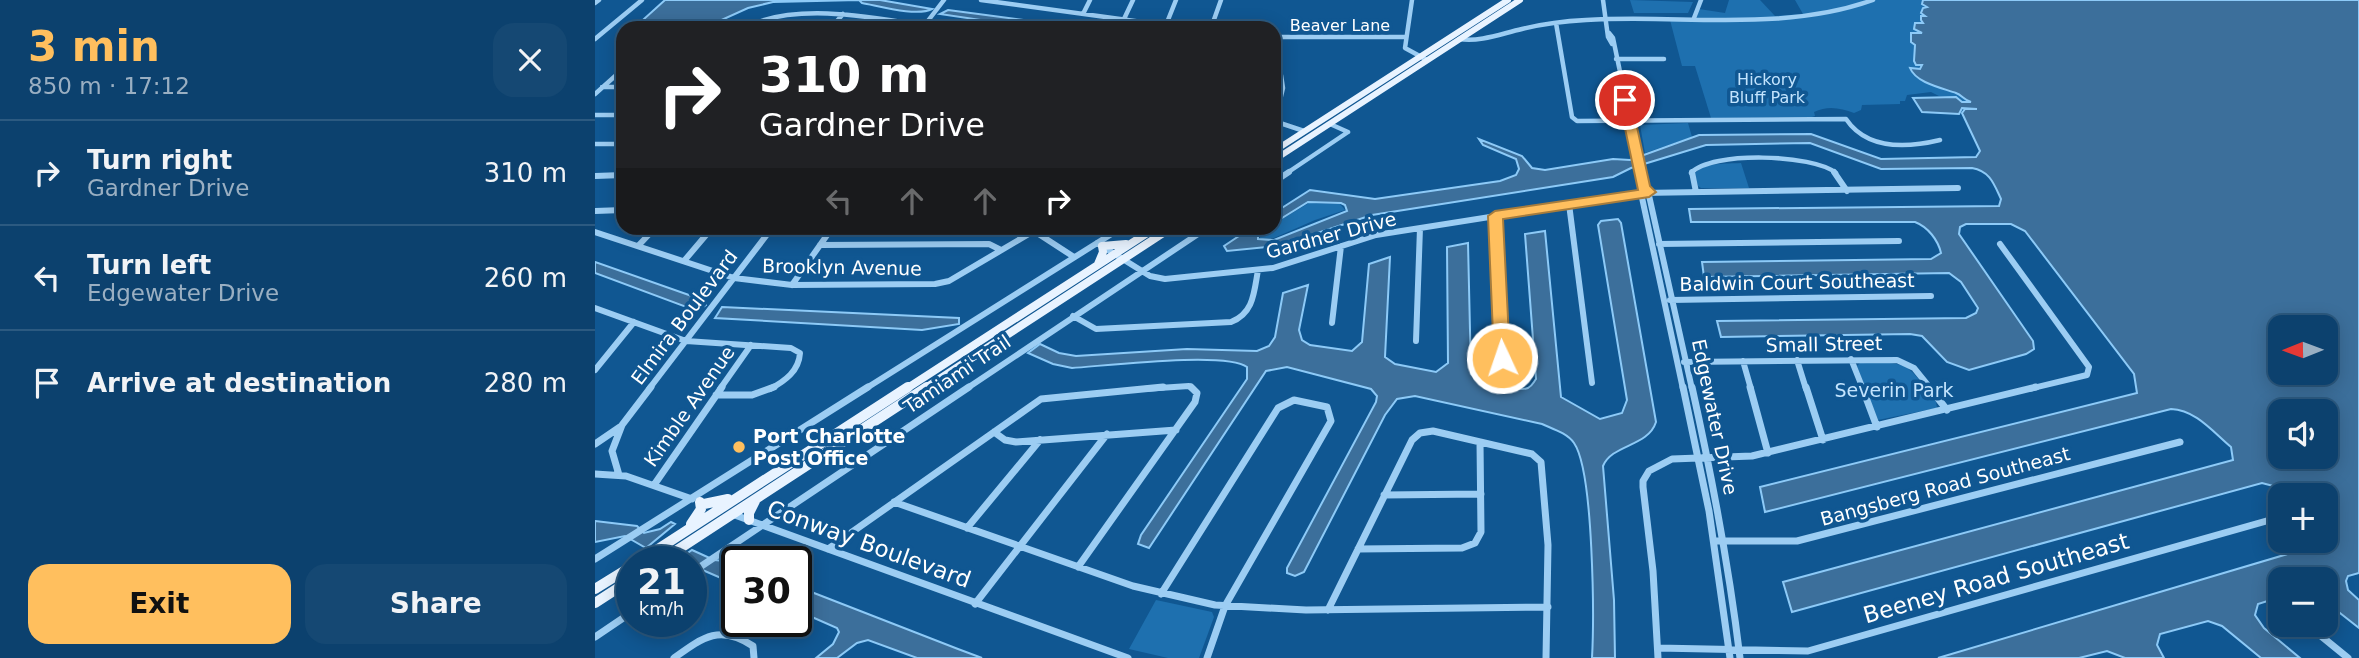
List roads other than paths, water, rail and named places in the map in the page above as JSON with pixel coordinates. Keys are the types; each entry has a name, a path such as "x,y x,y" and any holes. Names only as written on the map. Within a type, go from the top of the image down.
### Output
{"main road":[{"path":"1281,155 1459,39 1511,1"},
{"path":"1281,146 1511,1"},
{"path":"1330,124 1338,110"},
{"path":"1315,133 1321,121"},
{"name":"Tamiami Trail","path":"662,546 1097,265 1119,256 1144,235"},
{"name":"Tamiami Trail","path":"683,546 1119,256 1158,235"},
{"path":"1097,265 1103,252 1100,244 1132,243"},
{"path":"685,531 699,514 698,501 741,495"},
{"path":"749,520 750,507 758,497"},
{"path":"595,589 616,576"},
{"path":"595,603 616,589"}],"street":[{"path":"617,21 642,0"},
{"path":"928,21 944,0"},
{"path":"981,0 1138,21"},
{"path":"1083,14 1090,0"},
{"path":"1124,19 1133,0"},
{"path":"1168,21 1176,0"},
{"path":"1214,21 1221,0"},
{"path":"1412,0 1405,48 1427,60"},
{"name":"Edgewater Drive","path":"1604,0 1609,43 1612,44 1616,59 1682,362 1715,541 1730,655"},
{"path":"1694,18 1701,0"},
{"path":"1459,39 1476,41 1556,23 1607,19 1803,18 1842,11 1873,0"},
{"path":"752,21 770,15 843,14 888,21"},
{"path":"837,21 843,14"},
{"path":"596,38 616,21"},
{"path":"1556,23 1571,117 1582,122 1846,119 1853,131 1881,143 1930,143 1940,140"},
{"name":"Beaver Lane","path":"1281,37 1405,37"},
{"path":"1616,59 1664,59"},
{"path":"595,94 616,75"},
{"path":"1281,75 1284,81 1281,97"},
{"path":"602,87 616,87"},
{"path":"595,115 616,115"},
{"path":"1281,124 1302,132"},
{"path":"1281,177 1348,132 1330,124"},
{"path":"595,144 616,144"},
{"path":"1696,192 1691,172 1700,165 1721,161 1797,160 1830,168 1840,177 1847,191"},
{"path":"595,176 616,176"},
{"name":"Gardner Drive","path":"1100,244 1154,278 1165,279 1283,266 1376,235 1645,191 1958,188"},
{"path":"1569,204 1592,383"},
{"path":"595,211 616,210"},
{"path":"1495,216 1502,358"},
{"path":"1416,341 1420,228"},
{"name":"Brooklyn Avenue","path":"595,232 734,278 792,285 942,284 1027,235"},
{"path":"638,246 648,235"},
{"path":"684,261 706,235"},
{"name":"Elmira Boulevard","path":"619,475 612,452 622,425 767,235"},
{"path":"792,285 827,235"},
{"path":"1045,235 1074,257"},
{"name":"Tamiami Trail","path":"595,559 641,530 698,501 1112,235"},
{"name":"Tamiami Trail","path":"707,562 1196,235"},
{"path":"1657,244 1899,241"},
{"path":"820,245 989,244 1002,250"},
{"path":"1658,653 1643,481 1649,471 1665,461 1746,457 1768,453 2083,377 2089,371 2000,244"},
{"path":"1332,323 1341,247"},
{"path":"1073,316 1096,329 1231,323 1249,312 1258,270"},
{"name":"Baldwin Court Southeast","path":"1669,300 1931,296"},
{"path":"595,308 686,341 791,348 800,354 800,363 791,375 765,391 751,395 716,395"},
{"path":"595,370 634,322"},
{"name":"Kimble Avenue","path":"654,485 751,345"},
{"path":"1851,359 1877,427"},
{"name":"Small Street","path":"1682,362 1891,359 1909,364 1947,410"},
{"path":"1797,360 1823,440"},
{"path":"1742,361 1768,453"},
{"name":"Edgewater Drive","path":"1682,362 1708,458 1725,541 1740,655"},
{"path":"828,549 1047,396 1189,386 1197,397 1079,567"},
{"path":"1161,594 1278,408 1294,400 1327,407 1331,411 1331,421 1225,606 1207,658"},
{"name":"Elmira Boulevard","path":"595,444 622,425"},
{"path":"994,432 1010,442 1176,430"},
{"path":"1328,610 1412,440 1420,433 1433,431 1532,454 1541,462 1547,518 1546,658"},
{"path":"975,604 1107,434"},
{"path":"967,528 1040,440"},
{"path":"1358,549 1469,547 1475,543 1481,533 1480,442"},
{"name":"Bangsberg Road Southeast","path":"1715,541 1797,541 2180,442"},
{"name":"Conway Boulevard","path":"595,474 619,475 654,485 1128,658"},
{"path":"1384,495 1481,494"},
{"path":"894,502 1161,594 1225,606 1328,610 1548,607"},
{"name":"Beeney Road Southeast","path":"1658,653 1740,655 1808,651 2268,521"},
{"path":"595,637 616,623"},
{"path":"674,658 708,635 724,633 753,646 754,658"},
{"path":"2322,637 2348,658"}],"place":[{"name":"Port Charlotte Post Office","path":"739,447"}],"park label":[{"name":"Hickory Bluff Park","path":"1767,88"},
{"name":"Severin Park","path":"1894,390"}]}
